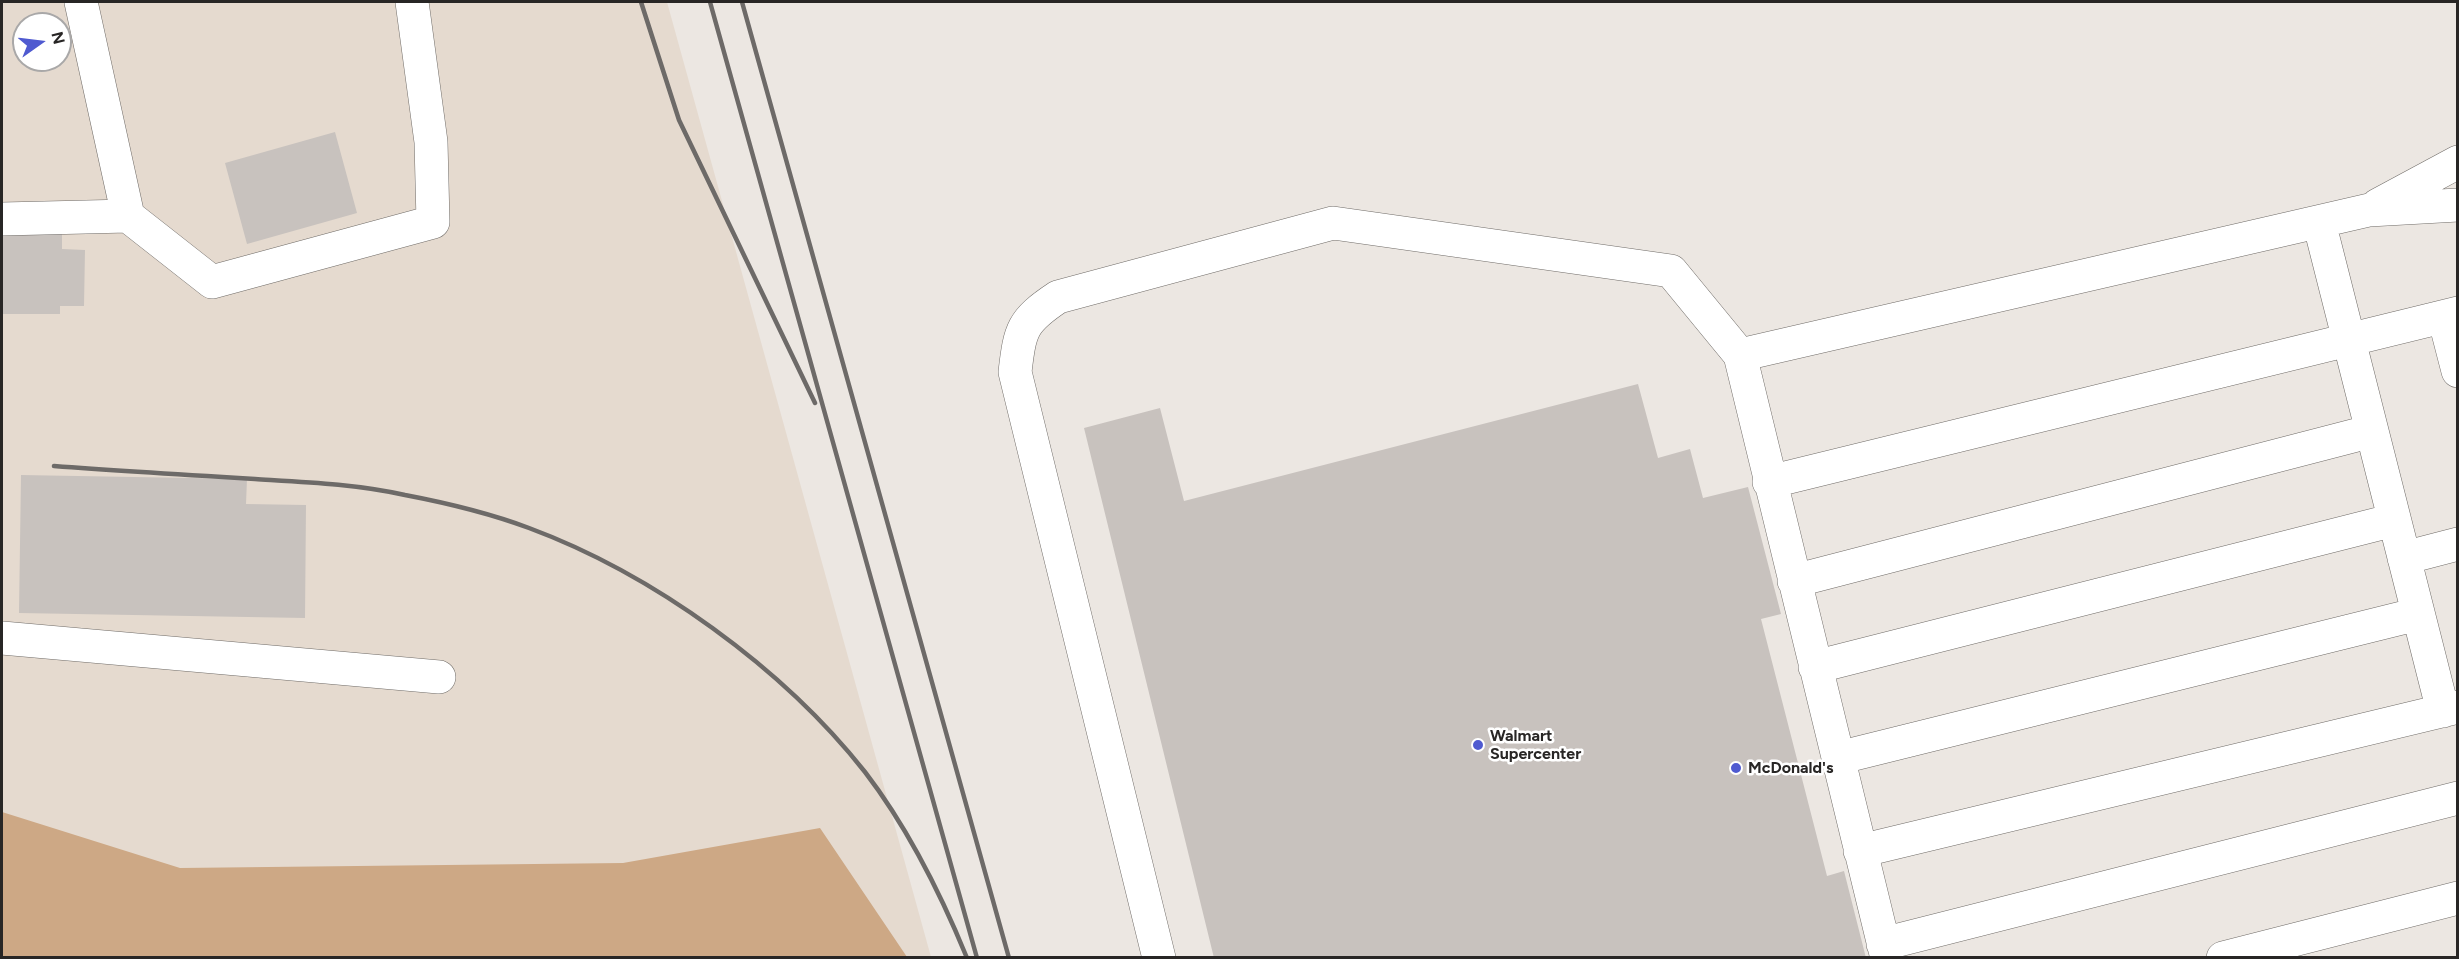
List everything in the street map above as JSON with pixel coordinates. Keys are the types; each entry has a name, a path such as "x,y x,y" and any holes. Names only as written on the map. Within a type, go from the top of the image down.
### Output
{"lane":[{"path":"81,2 128,216 212,282 433,222 431,142 412,2"},
{"path":"2369,210 2457,162"},
{"path":"1740,355 2369,210 2457,205"},
{"path":"2,219 128,216"},
{"path":"1860,851 2450,709 2418,614 2319,222"},
{"path":"1159,957 1015,372 1019,338 1032,314 1058,297 1333,223 1671,271 1740,355 1769,482 1885,951 2457,798"},
{"path":"1769,482 2451,315 2457,371"},
{"path":"1794,581 2372,431"},
{"path":"1815,667 2394,520"},
{"path":"2404,558 2457,544"},
{"path":"1838,758 2418,614"},
{"path":"2,638 439,677"},
{"path":"2223,957 2457,898"}],"shaded area":[{"path":"2,2 667,2 931,957 2,958"},
{"path":"2,812 180,868 623,863 820,828 907,957 2,957"}],"building":[{"path":"335,132 357,213 247,244 225,163"},
{"path":"2,225 62,225 62,249 85,250 84,306 60,306 60,314 2,314"},
{"name":"Walmart Supercenter","path":"1638,384 1658,458 1690,449 1703,498 1748,487 1781,614 1761,619 1827,876 1844,871 1866,958 1214,958 1084,428 1160,408 1184,501"},
{"path":"21,475 247,479 246,504 306,505 305,618 19,613"}],"railway":[{"path":"641,2 679,120 815,403"},
{"path":"710,2 977,958"},
{"path":"742,2 1009,958"},
{"path":"54,466 312,482 387,491 483,513 529,528 576,547 622,571 713,628 795,696 832,734 881,793 909,838 946,909 967,958"}],"place":[{"name":"Walmart Supercenter","path":"1478,745"},
{"name":"McDonald's","path":"1736,768"}]}
